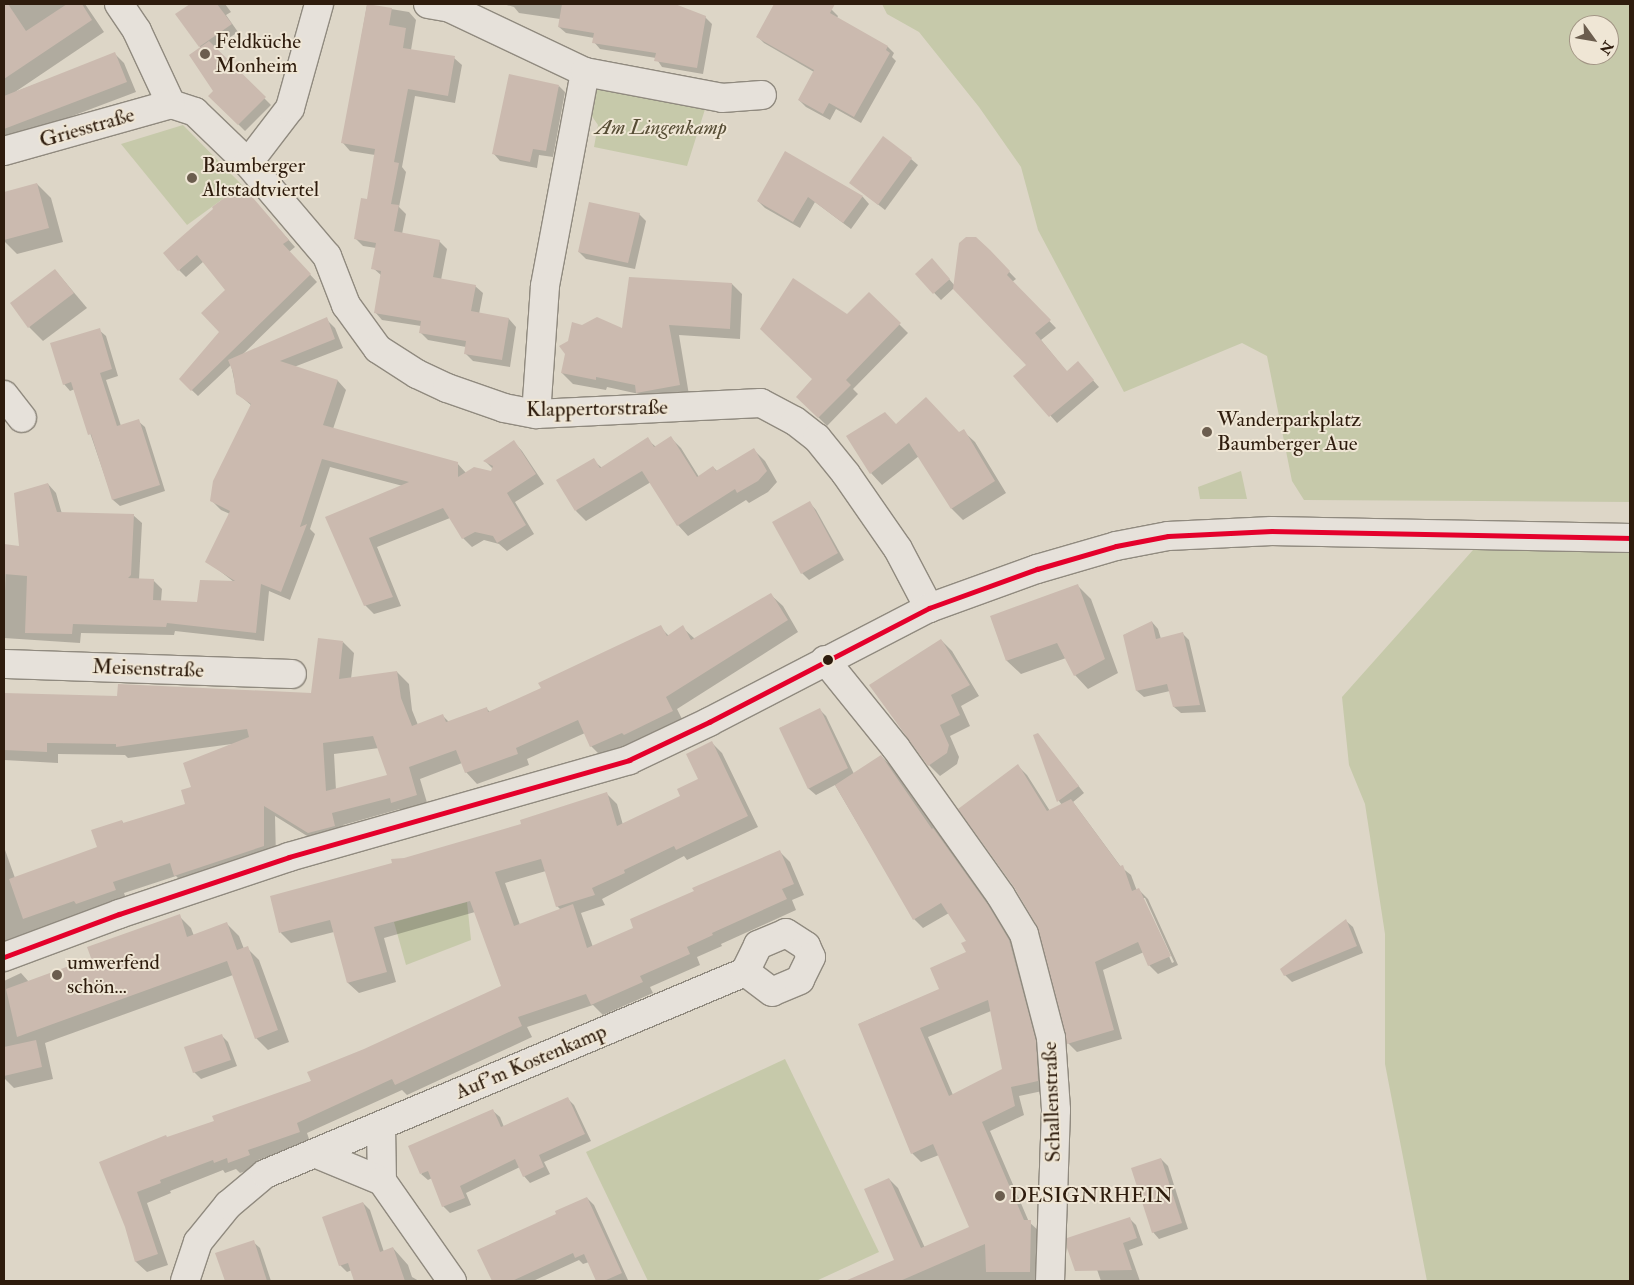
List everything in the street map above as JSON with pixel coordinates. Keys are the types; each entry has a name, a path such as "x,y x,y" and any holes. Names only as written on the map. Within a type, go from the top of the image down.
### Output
{"street":[{"path":"118,4 137,31 171,104"},
{"path":"248,163 290,108 319,4"},
{"path":"428,4 450,8 584,72 722,98 762,95"},
{"path":"536,414 545,286 584,72"},
{"name":"Griesstraße","path":"4,152 171,104"},
{"name":"Klappertorstraße","path":"171,104 195,112 248,163 327,256 346,305 378,349 417,374 447,388 504,408 536,414 761,403 795,421 816,438 846,474 898,549 929,608"},
{"path":"4,395 22,418"},
{"path":"4,957 119,914 289,857 629,760 709,722 825,660 929,608 1037,569 1116,546 1168,536 1272,531 1630,538"},
{"name":"Schallenstraße","path":"825,660 896,748 1001,896 1024,934 1051,1038 1056,1110 1050,1281"},
{"name":"Meisenstraße","path":"4,664 292,674"},
{"name":"Auf'm Kostenkamp","path":"185,1281 198,1242 228,1205 265,1174 317,1154 745,972"},
{"path":"381,1126 382,1180"},
{"path":"317,1154 382,1180 452,1281"}],"green space":[{"path":"882,4 1630,4 1630,502 1304,500 1292,481 1267,356 1242,343 1124,392 1038,230 1021,167 979,107 919,32 887,14"},
{"name":"Am Lingenkamp","path":"598,83 707,103 687,166 594,147 598,125 591,115"},
{"path":"183,125 242,185 187,225 121,144"},
{"path":"1241,471 1247,499 1200,499 1198,487"},
{"path":"1473,550 1630,550 1630,1281 1427,1281 1385,1064 1385,934 1365,804 1349,765 1342,697"},
{"path":"467,902 471,940 406,965 394,922"},
{"path":"785,1059 879,1252 816,1281 648,1281 586,1152"}],"building":[{"path":"4,4 8,4 26,31 67,4 82,4 92,20 4,79"},
{"path":"190,4 217,4 232,24 199,47 175,14"},
{"path":"367,4 392,8 389,25 406,28 403,48 455,56 448,96 408,89 394,162 399,163 391,204 399,205 394,231 440,240 433,277 476,285 471,311 509,318 502,360 464,354 466,341 419,333 421,321 374,313 381,271 371,269 376,243 354,239 361,198 367,199 375,149 341,143"},
{"path":"562,4 675,4 706,16 697,68 654,61 656,53 592,43 594,33 558,27"},
{"path":"774,4 835,4 830,13 888,46 886,50 890,53 854,117 829,103 823,114 798,100 814,70 756,37"},
{"path":"209,41 266,97 238,125 208,96 213,91 189,55"},
{"path":"115,52 127,82 4,129 4,96"},
{"path":"509,74 559,85 546,151 533,149 530,162 492,154"},
{"path":"883,136 912,158 878,205 849,183"},
{"path":"785,151 863,196 843,223 808,197 793,222 757,201"},
{"path":"37,183 49,228 4,240 4,192"},
{"path":"242,185 289,240 283,244 311,274 191,391 179,379 219,332 201,313 225,290 197,255 178,271 163,253 213,209 212,207"},
{"path":"589,202 640,213 628,263 578,252"},
{"path":"966,237 976,237 990,250 1010,271 1007,275 1051,320 1035,333 1067,371 1078,361 1094,380 1049,417 1013,376 1026,365 953,289 959,243"},
{"path":"932,258 950,279 933,294 915,274"},
{"path":"55,269 74,293 28,328 10,303"},
{"path":"629,277 732,283 730,329 669,325 680,385 636,393 635,385 596,377 596,380 561,373 565,354 559,346 568,341 572,322 582,325 597,317 622,328"},
{"path":"793,278 847,314 869,292 901,323 846,380 851,385 818,418 796,397 812,379 760,329"},
{"path":"327,317 335,339 280,361 338,380 323,425 458,462 458,477 474,467 491,471 493,466 483,461 514,440 536,474 507,493 526,525 497,543 493,536 475,532 462,539 443,508 369,538 393,597 364,606 325,517 409,482 322,459 300,527 307,524 281,592 261,584 256,633 167,623 166,627 73,624 72,634 25,633 27,576 4,574 4,544 19,546 14,493 48,483 57,512 134,514 131,575 128,578 154,579 153,600 197,602 200,580 235,581 205,562 230,511 210,501 213,481 251,404 236,394 233,372 228,360"},
{"path":"100,328 112,369 100,373 117,426 139,419 160,485 112,500 91,434 88,435 71,382 63,385 50,343"},
{"path":"926,397 959,432 964,429 995,481 951,509 909,443 870,474 846,436 885,412 896,424"},
{"path":"671,436 697,477 713,466 716,471 754,448 767,471 758,481 737,493 735,489 677,526 642,471 575,511 556,480 594,458 600,468 648,437 654,447"},
{"path":"810,501 838,553 801,574 772,522"},
{"path":"1078,584 1105,659 1074,676 1057,643 1006,661 990,616"},
{"path":"771,593 788,620 666,697 673,711 624,735 622,733 590,747 578,720 516,748 518,754 465,773 456,750 409,767 417,795 391,803 390,798 332,813 335,826 308,833 264,806 264,846 174,876 170,863 113,882 116,890 76,904 74,901 23,919 9,879 97,847 91,830 122,820 123,823 185,804 181,790 191,787 183,763 249,737 247,729 116,747 116,744 47,743 47,752 4,750 4,693 117,696 118,684 311,693 318,638 343,641 339,679 397,671 401,698 412,726 443,714 446,722 487,707 488,712 541,688 538,683 661,625 667,636 683,625 691,640","holes":["373,736 387,775 326,791 323,743"]},
{"path":"1152,621 1156,639 1183,632 1200,705 1173,707 1167,684 1136,691 1123,635"},
{"path":"941,639 970,685 951,695 960,715 940,725 949,745 947,753 928,766 869,685"},
{"path":"820,708 848,768 808,789 779,728"},
{"path":"1038,733 1079,786 1057,802 1033,735"},
{"path":"712,741 748,816 676,850 674,846 624,870 625,873 592,888 595,895 556,907 541,859 495,872 514,926 573,904 587,948 633,928 630,919 694,891 692,888 780,850 794,884 782,889 787,899 712,933 713,935 687,947 690,954 640,976 643,982 591,1005 586,994 518,1017 522,1026 395,1085 392,1079 297,1123 300,1132 248,1150 250,1155 228,1163 227,1158 214,1163 213,1160 160,1180 161,1183 137,1192 158,1254 135,1262 125,1227 99,1162 166,1135 167,1137 214,1121 212,1116 311,1081 307,1072 364,1049 501,986 470,901 374,927 387,972 347,983 330,920 279,933 270,896 392,863 391,859 404,858 521,824 520,820 607,792 617,826 680,796 677,789 698,779 686,754"},
{"path":"881,755 988,905 1009,940 1036,1041 1038,1081 1011,1087 1015,1106 982,1122 1024,1220 1031,1220 1030,1272 986,1272 985,1244 900,1281 845,1281 894,1260 864,1189 889,1178 921,1248 969,1227 933,1144 911,1154 858,1024 939,989 930,968 966,952 961,943 966,941 941,903 913,920 835,785","holes":["988,1000 1002,1069 949,1096 920,1028"]},
{"path":"1018,764 1047,811 1071,799 1120,866 1123,865 1132,891 1139,888 1171,956 1148,966 1138,942 1095,962 1114,1030 1067,1044 1037,926 1014,887 958,809"},
{"path":"180,914 187,937 227,922 237,950 248,946 278,1030 255,1039 227,961 17,1037 6,989 91,958 87,947"},
{"path":"1346,919 1357,946 1284,976 1280,969"},
{"path":"222,1034 231,1060 193,1073 184,1047"},
{"path":"36,1040 42,1067 4,1076 4,1047"},
{"path":"568,1097 585,1134 539,1155 544,1167 523,1177 515,1159 460,1186 465,1198 442,1207 428,1171 420,1174 408,1146 493,1109 501,1127"},
{"path":"1161,1158 1182,1223 1152,1233 1131,1168"},
{"path":"587,1197 622,1273 604,1281 596,1281 584,1254 575,1258 573,1253 512,1281 492,1281 477,1250 556,1214 555,1211"},
{"path":"363,1202 380,1252 393,1247 405,1281 354,1281 348,1263 339,1266 322,1217"},
{"path":"1130,1217 1137,1238 1123,1243 1132,1270 1075,1271 1067,1248 1067,1238"},
{"path":"254,1240 267,1281 225,1281 215,1253"}],"transit line":[{"path":"4,957 119,914 289,857 629,760 709,722 929,608 1037,569 1116,546 1168,536 1272,531 1630,538"}],"place":[{"name":"Feldküche Monheim","path":"205,54"},
{"name":"Baumberger Altstadtviertel","path":"192,178"},
{"name":"Wanderparkplatz Baumberger Aue","path":"1207,432"},
{"name":"umwerfend schön...","path":"57,975"},
{"name":"DESIGNRHEIN","path":"1000,1196"}]}
